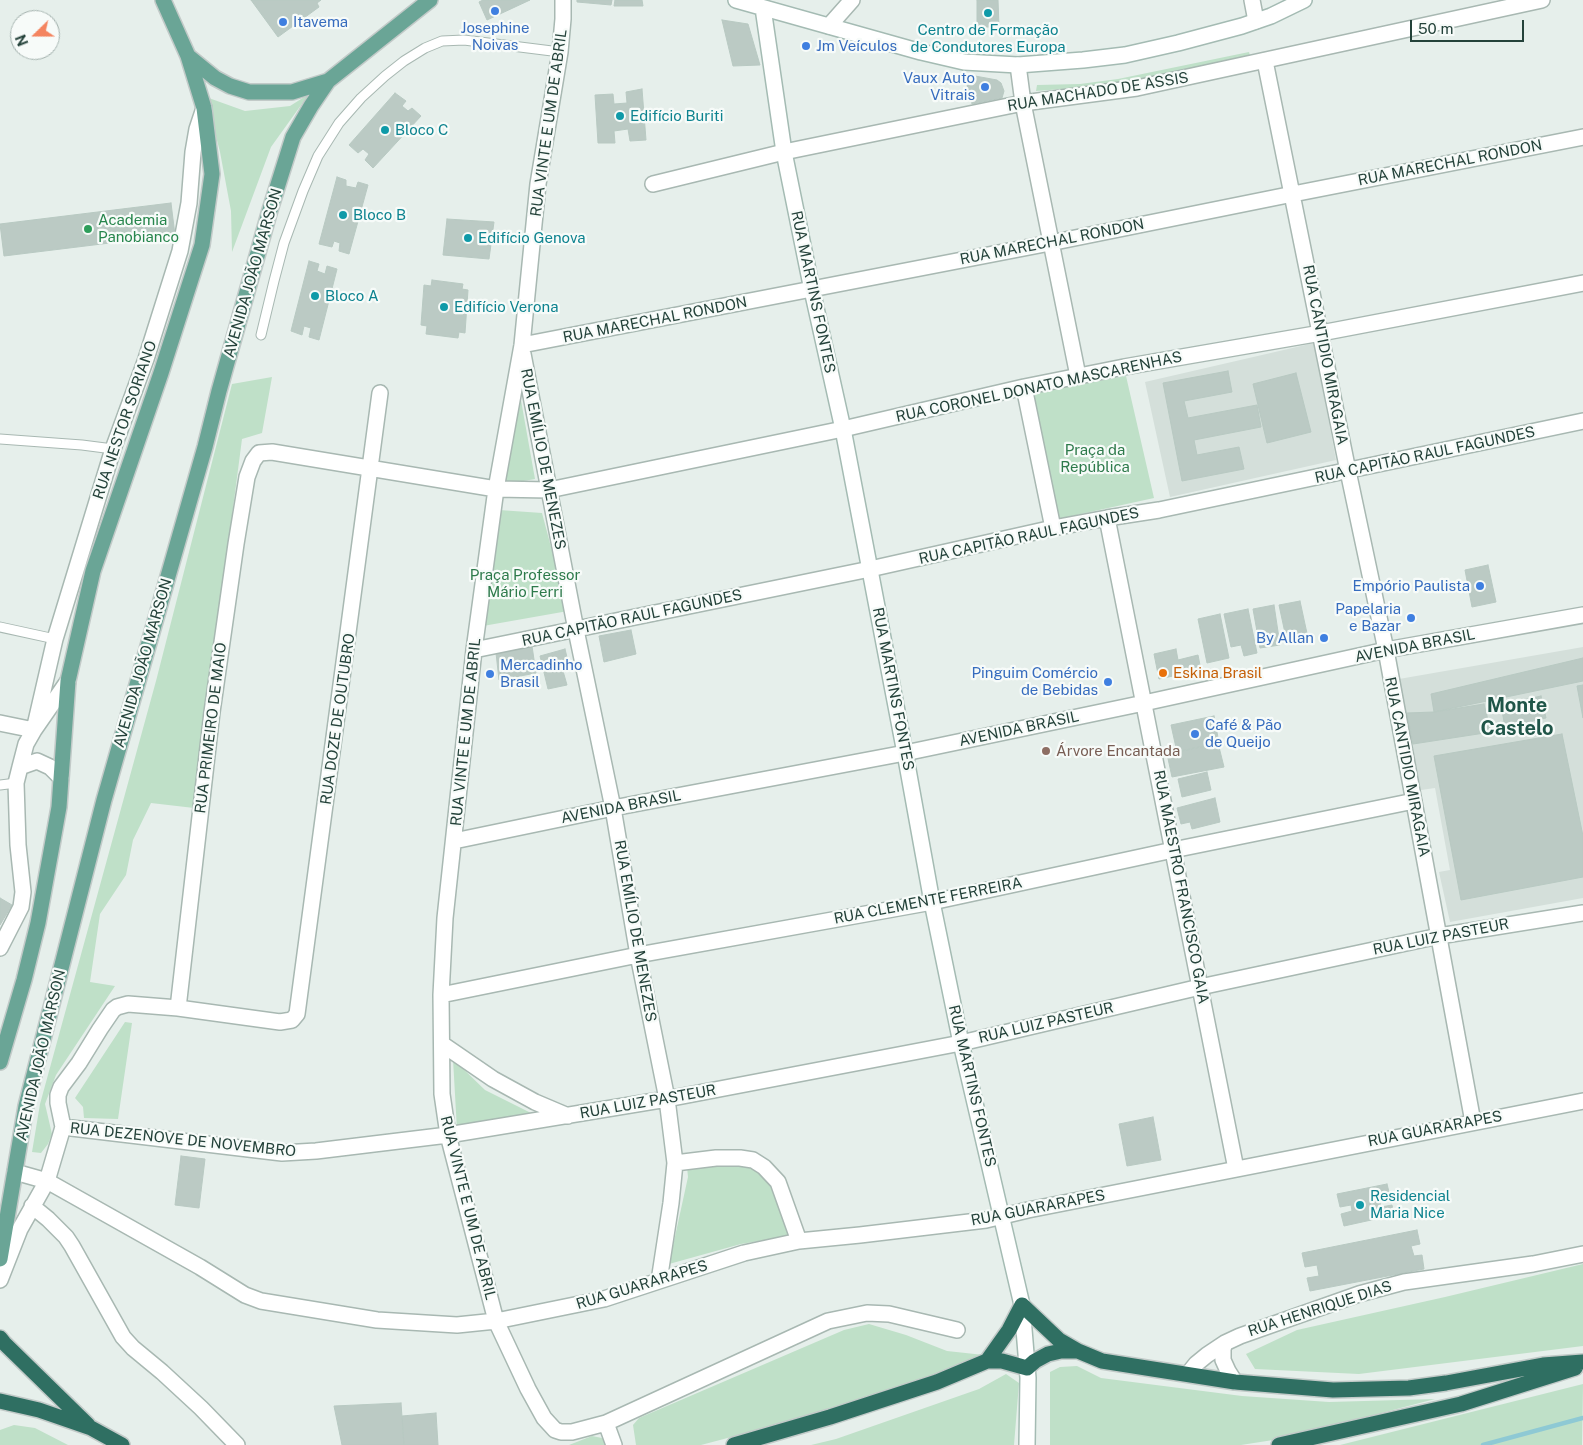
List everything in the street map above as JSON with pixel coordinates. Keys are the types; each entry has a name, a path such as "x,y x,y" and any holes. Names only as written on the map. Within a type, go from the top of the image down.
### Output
{"highway":[{"path":"987,1361 1009,1330 1022,1305 1059,1340 1078,1352 1120,1364 1235,1382 1333,1390 1410,1388 1543,1365 1583,1362"},
{"path":"0,1338 91,1428"},
{"path":"734,1445 830,1417 937,1382 987,1361 1002,1360 1028,1373 1035,1361 1048,1354 1061,1351 1078,1352"},
{"path":"1279,1445 1461,1404 1583,1366"},
{"path":"0,1401 39,1410 91,1428 122,1445"}],"main road":[{"path":"0,1062 24,980 38,923 59,807 68,681 93,571 202,246 212,174 204,108 188,56 163,0"},
{"path":"188,56 215,78 230,86 249,92 292,92 328,81 430,0"},
{"name":"AVENIDA JOÃO MARSON","path":"0,1259 26,1106 104,800 270,210 293,137 328,81"}],"street":[{"name":"RUA VINTE E UM DE ABRIL","path":"563,0 560,52 538,184 522,345 496,490 474,650 445,918 441,995 442,1094 448,1135 496,1321 528,1389 544,1418 555,1430 572,1432 606,1423"},
{"path":"736,0 921,52 964,62 1018,65 1125,55 1178,43 1242,26 1271,16 1304,0"},
{"path":"829,26 852,0"},
{"path":"1252,0 1256,21"},
{"name":"RUA MACHADO DE ASSIS","path":"653,184 784,152 1023,103 1137,88 1542,0"},
{"name":"RUA MARTINS FONTES","path":"763,8 784,152 843,429 932,902 961,1043 1022,1305 1028,1373 1027,1445"},
{"name":"RUA CANTIDIO MIRAGAIA","path":"1265,61 1386,650 1473,1122"},
{"path":"1018,65 1023,103 1050,243 1078,376"},
{"name":"RUA NESTOR SORIANO","path":"34,730 55,640 113,449 146,359 180,251 189,203 197,128 204,108"},
{"name":"RUA MARECHAL RONDON","path":"522,345 812,290 1583,137"},
{"name":"RUA CORONEL DONATO MASCARENHAS","path":"259,453 272,452 496,490 549,490 843,429 1078,376 1321,333 1583,283"},
{"name":"RUA EMÍLIO DE MENEZES","path":"522,345 576,630 614,808 638,955 667,1099 675,1163 659,1281"},
{"path":"1024,387 1053,528"},
{"name":"RUA DOZE DE OUTUBRO","path":"178,1008 287,1022 292,1020 297,1014 380,392"},
{"name":"RUA CAPITÃO RAUL FAGUNDES","path":"474,650 870,569 1053,528 1159,510 1583,421"},
{"name":"RUA PRIMEIRO DE MAIO","path":"178,1008 212,712 236,544 246,477 252,461 259,453"},
{"name":"RUA MAESTRO FRANCISCO GAIA","path":"1107,518 1236,1169"},
{"name":"AVENIDA BRASIL","path":"454,841 614,808 905,753 1386,650 1583,615"},
{"path":"0,948 21,907 23,892 20,869 16,783 20,767 26,744 68,681"},
{"path":"0,722 34,730"},
{"path":"20,767 37,761 50,767 62,778"},
{"name":"RUA CLEMENTE FERREIRA","path":"441,995 638,955 932,902 1414,801"},
{"name":"RUA LUIZ PASTEUR","path":"448,1135 667,1099 961,1043 1200,986 1439,936 1583,912"},
{"path":"63,1127 58,1103 61,1087 114,1010 128,1004 178,1008"},
{"path":"442,1044 492,1079 534,1102 568,1116"},
{"name":"RUA GUARARAPES","path":"14,1172 47,1181 245,1294 261,1301 377,1320 457,1325 496,1321 604,1299 744,1253 799,1241 976,1221 1583,1100"},
{"name":"RUA DEZENOVE DE NOVEMBRO","path":"0,1280 20,1229 47,1181 63,1127 282,1153 316,1151 448,1135"},
{"path":"675,1163 716,1158 753,1160 764,1167 778,1182 799,1241"},
{"path":"32,1206 66,1237 122,1337 201,1408 238,1445"},
{"name":"RUA HENRIQUE DIAS","path":"1188,1374 1196,1364 1225,1343 1260,1328 1341,1300 1404,1282 1533,1264 1583,1254"},
{"path":"614,1445 606,1423 828,1321 867,1313 889,1314 957,1330"},
{"path":"1225,1343 1223,1350 1224,1360 1235,1382"}],"lane":[{"path":"261,334 284,243 302,192 318,156 339,123 361,98 404,61 425,48 442,41 464,40 560,52"},
{"path":"0,439 113,449"},
{"path":"0,627 55,640"},
{"path":"0,785 16,783"}],"shaded area":[{"path":"1314,343 1336,460 1170,497 1145,382"},
{"path":"1583,647 1583,898 1450,922 1439,872 1450,870 1435,788 1421,790 1399,679"}],"green space":[{"path":"1249,52 1250,56 1115,85 1036,91 1037,85 1080,84 1118,79"},
{"path":"309,94 271,147 232,252 231,211 220,152 206,97 245,111 290,106"},
{"name":"Praça da República","path":"1126,376 1154,498 1058,519 1032,393"},
{"path":"272,377 262,433 242,439 194,808 151,803 133,840 126,875 100,914 90,982 115,986 56,1075 45,1104 52,1134 48,1144 41,1153 32,1152 40,1104 156,681 232,384"},
{"path":"519,389 535,479 501,485"},
{"name":"Praça Professor Mário Ferri","path":"499,510 542,513 568,611 483,626"},
{"path":"125,1022 132,1023 118,1119 84,1118 83,1107 75,1098"},
{"path":"453,1059 485,1090 535,1115 457,1130"},
{"path":"754,1163 774,1180 794,1235 741,1244 669,1264 688,1177 687,1167"},
{"path":"1583,1264 1583,1346 1359,1374 1255,1369 1246,1354 1297,1330"},
{"path":"869,1324 906,1335 947,1351 984,1355 920,1381 792,1421 701,1445 636,1445 633,1425 639,1418 844,1330"},
{"path":"1077,1366 1101,1378 1242,1396 1329,1402 1435,1399 1286,1438 1241,1445 1050,1445 1050,1372 1060,1367"},
{"path":"1006,1374 1019,1383 1014,1445 811,1445 836,1439 979,1389"},
{"path":"1583,1384 1582,1445 1340,1445"},
{"path":"14,1425 35,1428 68,1445 0,1445 0,1430"},
{"path":"592,1436 602,1438 606,1445 569,1445"}],"building":[{"name":"Itavema","path":"251,0 321,0 317,3 319,7 278,37"},
{"name":"Josephine Noivas","path":"483,0 530,0 487,20 479,2"},
{"path":"577,0 612,0 611,5 577,2"},
{"path":"615,0 642,0 643,6 614,6"},
{"name":"Centro de Formação de Condutores Europa","path":"977,0 998,0 999,27 977,27"},
{"path":"722,20 748,24 760,65 733,66"},
{"name":"Vaux Auto Vitrais","path":"964,74 997,80 1001,83 1004,91 1002,98 972,104"},
{"name":"Edifício Buriti","path":"642,89 646,140 630,141 628,129 614,131 615,143 598,143 595,95 613,94 614,104 627,103 626,92"},
{"name":"Bloco C","path":"395,93 406,101 402,106 408,111 412,108 421,116 373,168 365,160 369,154 363,149 358,153 349,145"},
{"name":"Bloco B","path":"337,177 346,180 346,186 356,188 358,182 368,185 349,254 339,251 340,243 334,241 332,247 319,244"},
{"name":"Academia Panobianco","path":"171,203 175,235 4,256 0,224"},
{"name":"Edifício Genova","path":"447,219 494,222 489,259 443,255"},
{"name":"Bloco A","path":"309,261 319,264 317,271 325,274 327,266 337,269 319,340 309,337 311,328 304,326 302,335 291,331"},
{"name":"Edifício Verona","path":"432,280 463,284 462,289 468,290 465,333 459,332 458,338 426,334 427,326 421,325 424,285 431,286"},
{"path":"1228,371 1232,392 1184,401 1188,418 1257,405 1261,427 1194,440 1197,455 1239,447 1244,469 1182,481 1163,383"},
{"path":"1296,373 1311,432 1267,443 1253,384"},
{"name":"Empório Paulista","path":"1488,565 1496,602 1472,607 1465,570"},
{"path":"1300,601 1308,638 1292,641 1290,632 1285,633 1279,605"},
{"path":"1274,605 1280,645 1260,648 1253,609"},
{"path":"1248,609 1257,653 1244,656 1241,645 1231,647 1224,614"},
{"path":"1220,614 1229,658 1207,663 1198,619"},
{"path":"631,630 636,654 604,662 599,636"},
{"path":"532,646 536,673 499,680 496,653"},
{"path":"565,649 570,670 563,671 567,685 548,689 540,656"},
{"path":"1176,649 1178,660 1198,655 1201,670 1159,679 1154,654"},
{"path":"1583,658 1583,681 1434,712 1431,694"},
{"path":"1583,685 1583,718 1577,686"},
{"path":"1541,696 1546,718 1505,727 1501,705"},
{"path":"1484,704 1491,732 1413,744 1407,713 1434,712"},
{"name":"Café & Pão de Queijo","path":"1214,716 1219,743 1177,752 1171,725"},
{"path":"1562,734 1583,836 1583,877 1461,900 1434,756"},
{"path":"1218,743 1224,767 1172,777 1167,754"},
{"path":"1207,772 1211,790 1182,797 1178,779"},
{"path":"1215,798 1220,822 1192,829 1190,822 1181,824 1177,808"},
{"path":"0,898 12,905 0,925"},
{"path":"1153,1117 1161,1160 1127,1166 1119,1124"},
{"path":"181,1156 205,1159 199,1208 175,1205"},
{"name":"Residencial Maria Nice","path":"1387,1184 1390,1196 1379,1199 1381,1207 1392,1205 1394,1215 1344,1226 1341,1214 1352,1211 1351,1205 1340,1207 1337,1194"},
{"path":"1417,1230 1420,1244 1411,1246 1414,1256 1422,1255 1424,1269 1310,1291 1307,1278 1319,1276 1317,1265 1305,1267 1302,1253"},
{"path":"401,1403 404,1445 342,1445 334,1406"},
{"path":"436,1413 438,1445 404,1445 402,1416"}],"waterway":[{"path":"1483,1445 1583,1418"}],"place":[{"name":"Josephine Noivas","path":"495,11"},
{"name":"Centro de Formação de Condutores Europa","path":"988,13"},
{"name":"Itavema","path":"283,22"},
{"name":"Jm Veículos","path":"806,46"},
{"name":"Vaux Auto Vitrais","path":"985,87"},
{"name":"Edifício Buriti","path":"620,116"},
{"name":"Bloco C","path":"385,130"},
{"name":"Bloco B","path":"343,215"},
{"name":"Academia Panobianco","path":"88,229"},
{"name":"Edifício Genova","path":"468,238"},
{"name":"Bloco A","path":"315,296"},
{"name":"Edifício Verona","path":"444,307"},
{"name":"Empório Paulista","path":"1480,586"},
{"name":"Papelaria e Bazar","path":"1411,618"},
{"name":"By Allan","path":"1324,638"},
{"name":"Eskina Brasil","path":"1163,673"},
{"name":"Mercadinho Brasil","path":"490,674"},
{"name":"Pinguim Comércio de Bebidas","path":"1108,682"},
{"name":"Café & Pão de Queijo","path":"1195,734"},
{"name":"Árvore Encantada","path":"1046,751"},
{"name":"Residencial Maria Nice","path":"1360,1205"}],"district":[{"name":"Monte Castelo","path":"1517,718"}]}
